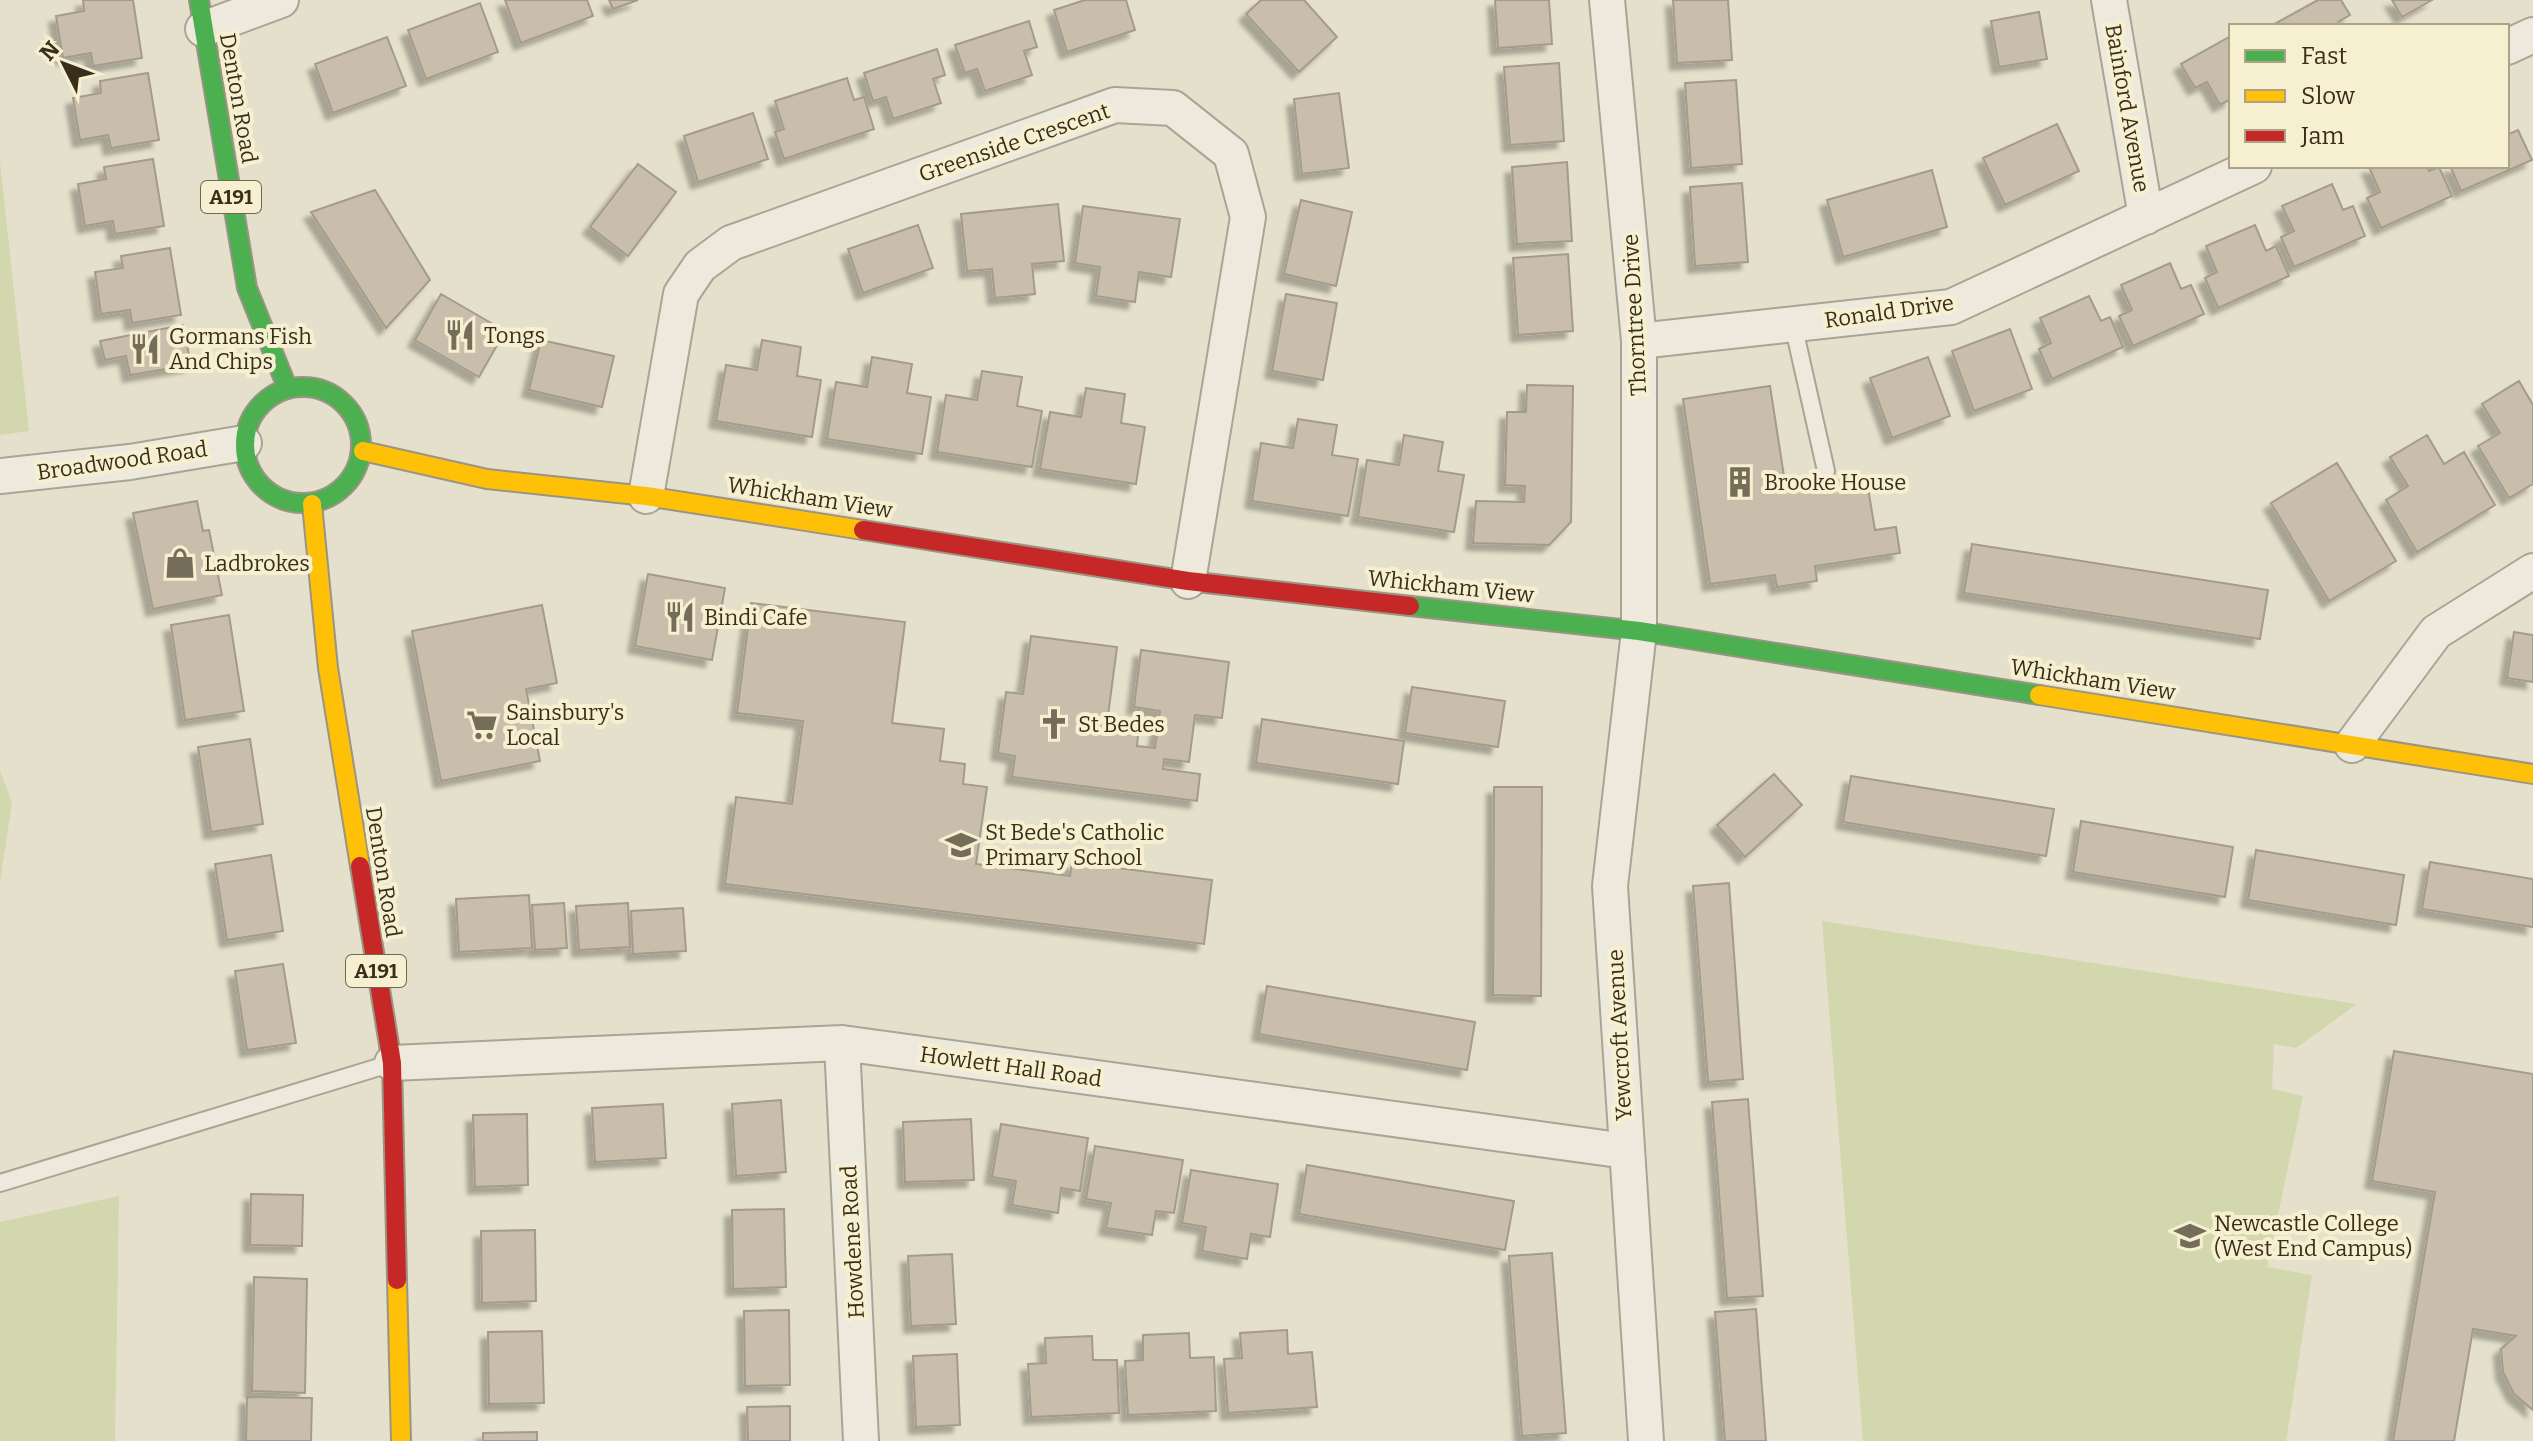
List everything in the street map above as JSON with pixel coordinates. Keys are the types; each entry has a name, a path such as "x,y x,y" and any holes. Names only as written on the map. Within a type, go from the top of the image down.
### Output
{"main road":[{"name":"Denton Road","path":"201,14 247,288 287,387"},
{"path":"287,387 326,389 355,413 363,451 347,486 312,504 278,499 252,476 244,443 256,408 287,387"},
{"name":"Whickham View","path":"363,451 487,479 646,496 1188,581 1639,631 2533,774"},
{"name":"Denton Road","path":"312,504 328,668 392,1063 401,1441"}],"street":[{"path":"201,14 281,0"},
{"name":"Thorntree Drive","path":"1607,0 1639,341 1639,631"},
{"name":"Bainford Avenue","path":"2109,0 2146,217"},
{"path":"2509,46 2533,35"},
{"name":"Greenside Crescent","path":"646,496 681,294 700,266 731,243 1115,105 1173,108 1231,154 1248,217 1188,581"},
{"name":"Ronald Drive","path":"1639,341 1951,307 2250,168"},
{"name":"Broadwood Road","path":"0,476 130,462 244,443"},
{"path":"2352,745 2436,632 2533,571"},
{"name":"Yewcroft Avenue","path":"1639,631 1610,886 1646,1441"},
{"name":"Howlett Hall Road","path":"392,1063 842,1043 1626,1151"},
{"name":"Howdene Road","path":"842,1043 861,1441"}],"lane":[{"path":"1793,324 1826,471"},
{"path":"0,1183 392,1063"}],"green space":[{"path":"0,161 29,431 0,435"},
{"path":"0,771 12,802 0,882"},
{"name":"Newcastle College (West End Campus)","path":"1822,921 2357,1004 2296,1048 2274,1044 2272,1089 2303,1096 2267,1267 2312,1275 2286,1441 1863,1441"},
{"path":"119,1196 115,1441 0,1441 0,1222"}],"building":[{"path":"83,0 133,0 142,58 93,66 91,53 63,58 56,16 84,11"},
{"path":"505,0 587,0 593,16 521,43"},
{"path":"609,0 638,0 613,9"},
{"path":"1085,0 1126,0 1135,30 1067,52 1054,10"},
{"path":"1261,0 1304,0 1337,37 1299,72 1246,14"},
{"path":"1495,0 1549,0 1552,44 1498,48"},
{"path":"1673,0 1728,0 1732,60 1677,63"},
{"path":"2318,0 2341,0 2350,15 2339,24 2275,24"},
{"path":"2392,0 2432,0 2402,17"},
{"path":"480,3 498,52 426,79 408,30"},
{"path":"2039,12 2047,59 1999,67 1991,21"},
{"path":"1029,21 1037,47 1024,51 1032,75 985,91 977,69 965,73 955,45"},
{"path":"387,37 406,86 333,113 315,64"},
{"path":"2229,37 2229,100 2220,105 2207,82 2195,88 2181,64"},
{"path":"937,49 945,75 933,79 941,103 893,119 886,97 873,101 864,73"},
{"path":"1559,63 1564,141 1510,145 1504,67"},
{"path":"148,73 159,140 111,148 108,135 80,140 73,98 101,93 100,81"},
{"path":"847,78 854,100 864,97 874,129 784,159 775,132 784,129 775,101"},
{"path":"1736,80 1742,164 1691,168 1685,83"},
{"path":"1339,93 1349,168 1302,174 1294,99"},
{"path":"753,113 768,159 698,182 684,136"},
{"path":"2057,124 2079,171 2005,205 1983,158"},
{"path":"2518,130 2532,160 2461,191 2451,168 2509,168 2509,134"},
{"path":"153,159 164,226 115,234 113,221 85,226 78,184 106,179 104,167"},
{"path":"1567,162 1572,241 1517,244 1512,167"},
{"path":"638,164 676,192 628,256 590,227"},
{"path":"2369,168 2428,168 2429,171 2439,168 2452,196 2381,228 2367,198 2380,192"},
{"path":"1932,170 1947,227 1843,257 1827,200"},
{"path":"1742,183 1748,262 1695,266 1690,187"},
{"path":"2332,184 2343,210 2353,206 2365,236 2294,267 2281,237 2294,231 2282,206"},
{"path":"375,190 430,280 386,328 311,212"},
{"path":"1301,200 1352,212 1336,286 1284,274"},
{"path":"1058,204 1064,261 1032,264 1035,294 995,298 992,269 967,271 961,214"},
{"path":"1083,206 1180,219 1171,277 1139,272 1135,302 1096,296 1100,267 1075,263"},
{"path":"918,225 933,268 863,293 848,249"},
{"path":"2255,225 2266,251 2276,246 2289,276 2218,308 2205,278 2217,272 2206,246"},
{"path":"170,248 181,315 132,323 130,310 101,314 95,272 123,268 121,256"},
{"path":"1568,254 1573,331 1518,335 1513,258"},
{"path":"2170,263 2181,289 2191,285 2204,314 2133,346 2119,316 2132,310 2121,285"},
{"name":"Tongs","path":"441,294 505,331 479,377 415,340"},
{"path":"1286,294 1337,303 1323,380 1272,371"},
{"path":"2089,296 2101,321 2110,317 2123,347 2052,379 2039,349 2051,343 2040,318"},
{"name":"Gormans Fish And Chips","path":"183,325 191,365 130,375 126,356 105,360 100,341"},
{"path":"2010,329 2032,389 1974,411 1952,351"},
{"path":"541,340 614,356 602,407 529,390"},
{"path":"762,340 801,347 797,376 821,380 812,437 716,421 726,365 757,370"},
{"path":"872,357 912,364 907,393 931,397 922,454 827,439 836,382 867,387"},
{"path":"1928,357 1950,416 1892,438 1870,378"},
{"path":"982,371 1022,377 1017,406 1042,411 1032,467 937,452 946,395 977,400"},
{"path":"2519,381 2533,405 2533,484 2509,498 2478,446 2500,433 2482,404"},
{"path":"1527,385 1573,386 1571,522 1549,545 1473,543 1476,501 1524,502 1525,486 1505,485 1507,412 1526,412"},
{"name":"Brooke House","path":"1770,386 1786,489 1866,476 1875,530 1896,527 1900,553 1815,566 1817,581 1777,587 1775,575 1710,584 1683,399"},
{"path":"1086,388 1125,394 1121,423 1145,427 1136,484 1040,469 1050,412 1081,417"},
{"path":"1298,419 1337,425 1332,455 1358,459 1348,516 1252,501 1261,443 1293,448"},
{"path":"1404,435 1443,442 1438,471 1464,475 1454,532 1358,517 1367,460 1399,465"},
{"path":"2427,435 2444,464 2464,452 2495,505 2417,552 2386,500 2408,486 2390,457"},
{"path":"2337,463 2396,561 2329,601 2271,503"},
{"name":"Ladbrokes","path":"197,501 203,531 209,530 222,595 153,609 133,513"},
{"path":"1972,544 2268,590 2260,639 1964,593"},
{"name":"Bindi Cafe","path":"648,574 725,588 712,660 635,646"},
{"path":"751,603 905,622 892,723 944,729 940,761 965,764 963,784 987,787 976,864 1070,876 1072,862 1212,880 1204,944 725,884 736,797 792,804 803,721 737,713"},
{"name":"Sainsbury's Local","path":"542,605 557,683 526,689 540,761 441,781 412,631"},
{"path":"229,615 244,711 185,720 171,625"},
{"path":"2514,632 2533,635 2533,682 2507,678"},
{"name":"St Bedes","path":"1031,636 1117,647 1106,731 1138,735 1137,746 1155,748 1160,711 1134,707 1141,650 1229,662 1222,718 1195,715 1189,762 1164,759 1163,769 1200,774 1197,801 1012,777 1015,756 998,753 1006,692 1023,694"},
{"path":"1412,687 1505,701 1498,747 1405,733"},
{"path":"1262,719 1404,741 1398,784 1256,763"},
{"path":"250,739 263,824 211,832 198,747"},
{"path":"1774,774 1802,805 1745,857 1717,825"},
{"path":"1851,776 2054,809 2046,856 1843,822"},
{"path":"1494,787 1542,787 1541,996 1493,995"},
{"path":"2081,821 2233,847 2225,897 2073,872"},
{"path":"2256,850 2404,875 2396,925 2248,900"},
{"path":"271,855 283,931 227,940 215,864"},
{"path":"2430,862 2533,879 2533,927 2422,909"},
{"path":"1729,883 1743,1079 1708,1082 1693,886"},
{"path":"529,895 532,948 459,952 456,899"},
{"path":"564,903 567,948 535,950 532,905"},
{"path":"628,903 630,947 579,950 576,906"},
{"path":"683,908 686,951 633,954 631,911"},
{"path":"283,964 296,1043 247,1050 235,971"},
{"path":"1267,986 1475,1022 1467,1070 1259,1034"},
{"path":"2394,1051 2533,1074 2533,1410 2514,1394 2503,1372 2501,1349 2516,1336 2473,1329 2454,1441 2393,1441 2435,1192 2372,1181"},
{"path":"1748,1099 1763,1296 1727,1298 1712,1102"},
{"path":"781,1100 786,1172 736,1176 732,1104"},
{"path":"663,1104 666,1158 595,1162 592,1108"},
{"path":"527,1114 528,1185 475,1187 473,1115"},
{"path":"971,1119 974,1180 905,1182 903,1122"},
{"path":"1001,1124 1088,1138 1080,1191 1061,1188 1058,1213 1012,1205 1016,1181 992,1177"},
{"path":"1095,1146 1183,1160 1174,1213 1156,1211 1152,1235 1106,1228 1111,1203 1086,1199"},
{"path":"1307,1165 1514,1201 1505,1250 1299,1214"},
{"path":"1191,1170 1278,1184 1270,1237 1251,1234 1247,1259 1202,1251 1206,1227 1182,1223"},
{"path":"251,1194 303,1195 302,1246 250,1245"},
{"path":"784,1209 786,1287 733,1289 732,1210"},
{"path":"535,1230 536,1301 482,1303 481,1231"},
{"path":"1552,1253 1566,1433 1522,1436 1509,1256"},
{"path":"952,1254 956,1324 911,1326 908,1256"},
{"path":"254,1277 307,1279 305,1393 252,1391"},
{"path":"1756,1309 1766,1441 1725,1441 1715,1312"},
{"path":"789,1310 790,1385 745,1386 744,1311"},
{"path":"1287,1330 1288,1354 1312,1352 1317,1407 1228,1413 1224,1359 1242,1358 1240,1333"},
{"path":"542,1331 544,1403 489,1404 488,1332"},
{"path":"1189,1333 1190,1358 1214,1357 1216,1411 1128,1415 1125,1361 1143,1360 1143,1335"},
{"path":"1092,1336 1093,1360 1117,1360 1119,1413 1031,1417 1028,1364 1046,1363 1045,1338"},
{"path":"957,1354 960,1425 916,1427 913,1356"},
{"path":"247,1397 312,1398 311,1441 246,1441"},
{"path":"790,1406 790,1441 748,1441 747,1407"},
{"path":"537,1432 537,1441 483,1441 483,1433"}],"traffic: fast":[{"path":"199,0 247,288 287,387"},
{"path":"303,387 325,391 344,404 357,423 361,445 357,467 344,486 325,499 303,503 281,499 262,486 249,467 245,445 249,423 262,404 281,391 303,387"},
{"path":"1410,606 1639,631 2039,695"}],"traffic: slow":[{"path":"363,451 487,479 646,496 863,530"},
{"path":"312,504 328,668 360,866"},
{"path":"2039,695 2533,774"},
{"path":"397,1280 401,1441"}],"traffic: jam":[{"path":"863,530 1188,581 1410,606"},
{"path":"360,866 392,1063 397,1280"}],"place":[{"name":"Tongs","path":"460,335"},
{"name":"Gormans Fish And Chips","path":"145,349"},
{"name":"Brooke House","path":"1740,482"},
{"name":"Ladbrokes","path":"180,563"},
{"name":"Bindi Cafe","path":"680,617"},
{"name":"St Bedes","path":"1054,724"},
{"name":"Sainsbury's Local","path":"482,725"},
{"name":"St Bede's Catholic Primary School","path":"961,845"},
{"name":"Newcastle College (West End Campus)","path":"2190,1236"}]}
